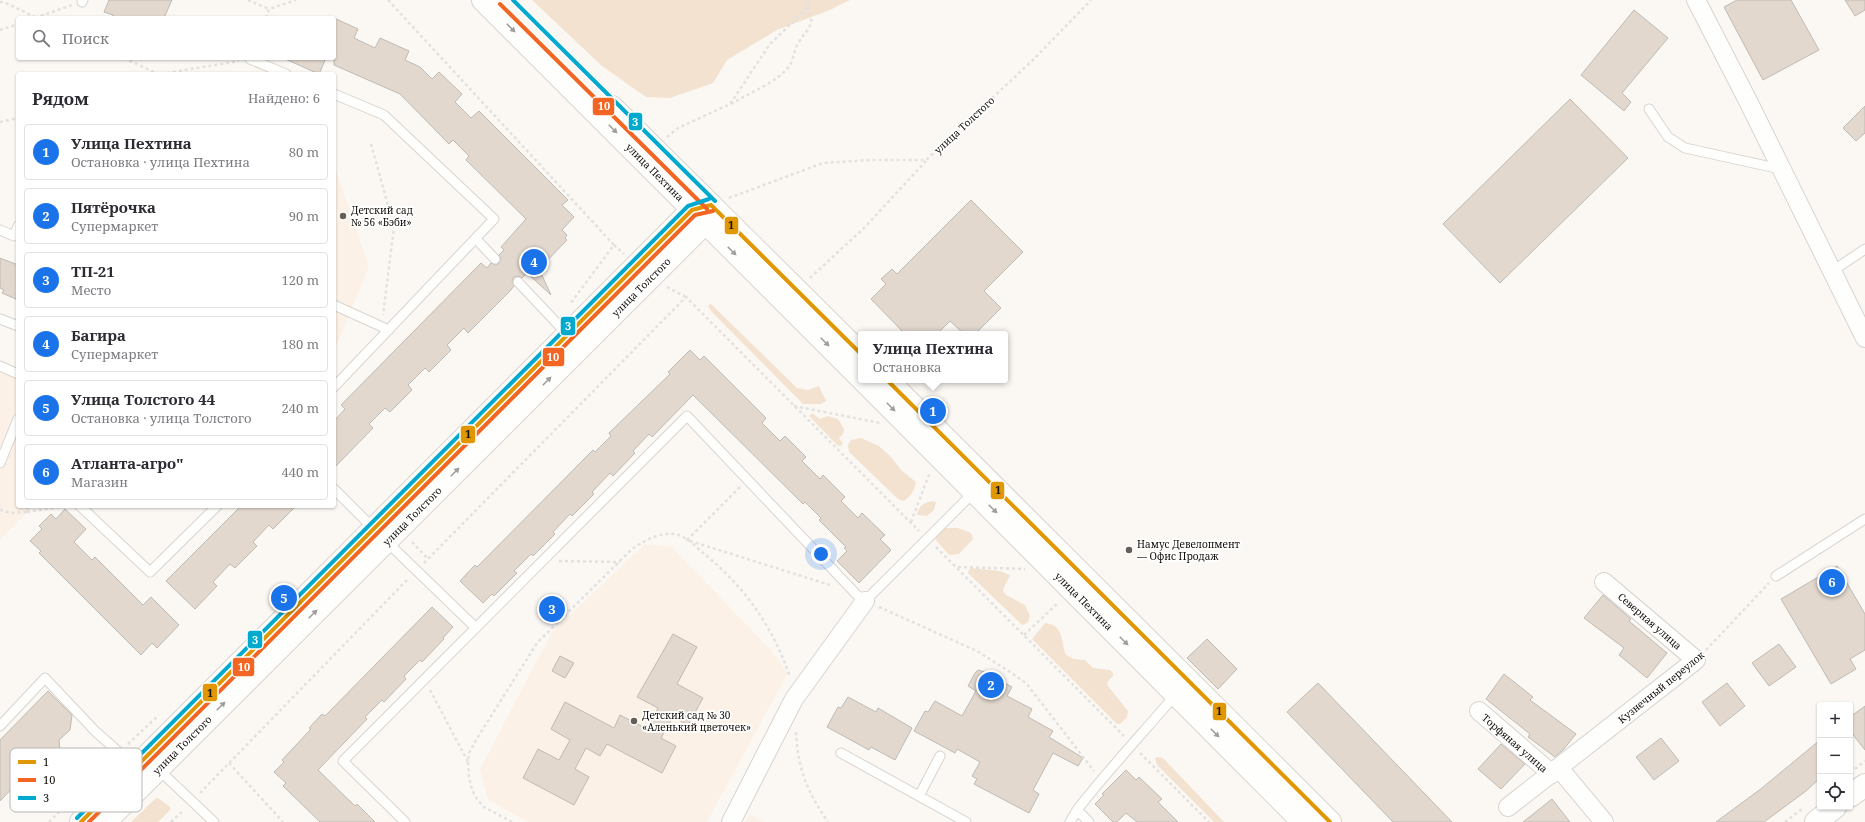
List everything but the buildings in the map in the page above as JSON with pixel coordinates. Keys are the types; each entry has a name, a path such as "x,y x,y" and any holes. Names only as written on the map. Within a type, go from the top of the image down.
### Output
{"street":[{"name":"улица Пехтина","path":"483,0 703,213 858,375"},
{"name":"улица Пехтина","path":"504,0 654,149 703,213 796,290 858,351"},
{"path":"1696,0 1865,338"},
{"name":"улица Толстого","path":"142,772 380,535 568,335 703,213"},
{"name":"улица Пехтина","path":"866,383 981,485"},
{"name":"улица Пехтина","path":"890,383 981,485 1183,688 1304,822"},
{"name":"Северная улица","path":"1604,582 1696,660"},
{"path":"731,822 794,699 863,597"},
{"name":"Кузнечный переулок","path":"1508,807 1556,771 1696,660"},
{"name":"улица Пехтина","path":"1183,688 1330,822"},
{"name":"Торфяная улица","path":"1479,711 1556,771 1604,822"},
{"name":"улица Толстого","path":"142,774 147,768"},
{"path":"1853,794 1865,785"},
{"path":"1816,822 1831,810"},
{"name":"улица Толстого","path":"81,822 93,812"},
{"name":"улица Толстого","path":"104,822 112,812"}],"lane":[{"path":"252,60 281,72"},
{"path":"336,95 384,115 494,219 336,385"},
{"path":"1649,109 1668,137 1685,148 1781,169"},
{"path":"0,230 14,236 16,231"},
{"path":"476,239 495,259"},
{"path":"1831,272 1865,249"},
{"path":"518,282 568,335"},
{"path":"336,306 389,330"},
{"path":"0,319 16,325"},
{"path":"0,366 16,373"},
{"path":"405,822 343,761 687,416 863,597 928,539 981,485"},
{"path":"0,463 16,424"},
{"path":"336,491 476,628"},
{"path":"82,508 150,572 215,508"},
{"path":"1776,576 1865,519"},
{"path":"0,726 44,678 114,748"},
{"path":"1070,822 1077,810 1101,779 1183,688"},
{"path":"841,753 966,822"},
{"path":"919,796 940,756"},
{"path":"142,765 192,801 214,822"},
{"path":"1077,810 1089,822"}],"path":[{"path":"248,0 269,9 296,0"},
{"path":"388,0 614,245 568,335"},
{"path":"730,104 770,44 803,12 811,0"},
{"name":"улица Толстого","path":"703,213 823,163 870,160 926,160 1034,59 1091,0"},
{"path":"41,16 82,1"},
{"path":"0,2 4,2 32,16"},
{"path":"654,149 678,128 730,104 776,78 790,64 794,50 812,25 812,16 807,6"},
{"path":"267,16 269,9"},
{"path":"0,30 16,25"},
{"path":"128,60 156,72"},
{"path":"172,72 244,60"},
{"path":"0,122 16,118"},
{"path":"371,144 394,227 383,316"},
{"path":"796,290 865,227 926,160"},
{"path":"171,822 686,297 794,406 958,567 1209,822"},
{"path":"794,406 888,424"},
{"path":"687,540 748,480"},
{"path":"27,512 28,508"},
{"path":"0,510 11,513 54,508"},
{"path":"512,822 484,806 477,799 469,777 468,762 469,753 476,740 537,643 644,540 657,536 674,534 687,540 863,597 876,606 977,651 1026,683 1101,779"},
{"path":"687,540 712,560 743,591 765,622 783,658 793,687 794,699"},
{"path":"543,561 620,562"},
{"path":"958,567 1026,569"},
{"name":"Кузнечный переулок","path":"1696,660 1776,576"},
{"path":"1024,635 1063,599"},
{"path":"424,680 468,762"},
{"path":"122,748 164,710"},
{"path":"796,728 802,776 807,789 828,822"},
{"path":"229,763 283,822"},
{"path":"49,822 59,812"}],"shaded area":[{"path":"532,0 850,0 830,10 777,30 727,60 713,83 670,98 646,97 602,66"},
{"name":"Детский сад № 56 «Бэби»","path":"336,171 369,267 336,346"},
{"path":"711,304 797,388 808,390 819,386 826,401 821,404 803,404 712,312 708,305"},
{"path":"0,362 16,369 16,508 31,508 0,540"},
{"path":"812,413 820,419 828,416 838,419 844,429 843,434 839,438 843,444 840,446 837,445 809,416"},
{"path":"861,438 879,446 891,457 901,470 916,482 912,493 908,498 903,501 898,499 849,452 848,445 851,440"},
{"path":"933,501 936,502 934,510 927,516 917,515 922,505"},
{"path":"946,528 958,528 971,533 973,539 959,554 949,555 935,539 940,531"},
{"name":"Детский сад № 30 «Аленький цветочек»","path":"645,544 672,547 771,650 788,673 707,822 529,822 488,800 480,769 552,632"},
{"path":"969,569 1000,571 1010,575 1003,591 1006,595 1025,605 1030,616 1028,622 1023,625 1021,624 968,573"},
{"path":"1045,623 1051,624 1059,630 1066,655 1074,659 1085,660 1093,668 1110,670 1113,673 1113,676 1107,682 1108,686 1128,711 1127,717 1120,724 1117,724 1032,639"},
{"path":"1155,758 1163,758 1224,822 1214,822 1157,765"},
{"path":"156,798 170,807 170,810 158,822 131,822"},
{"path":"750,814 765,822 745,822"}],"transit line":[{"name":"3","path":"513,0 715,201"},
{"name":"10","path":"500,4 707,209"},
{"name":"3","path":"142,753 688,206 709,199"},
{"name":"1","path":"142,761 692,210 711,205 858,351"},
{"name":"10","path":"142,769 695,215 713,211"},
{"name":"1","path":"890,383 1330,822"},
{"name":"3","path":"77,818 83,812"},
{"name":"1","path":"81,822 91,812"},
{"name":"10","path":"89,822 99,812"}],"place":[{"name":"Детский сад № 56 «Бэби»","path":"343,216"},
{"name":"Багира","path":"534,262"},
{"name":"Улица Пехтина","path":"933,411"},
{"name":"Намус Девелопмент — Офис Продаж","path":"1129,550"},
{"name":"Атланта-агро\"","path":"1832,582"},
{"name":"Улица Толстого 44","path":"284,598"},
{"name":"ТП-21","path":"552,609"},
{"name":"Пятёрочка","path":"991,685"},
{"name":"Детский сад № 30 «Аленький цветочек»","path":"634,721"}]}
